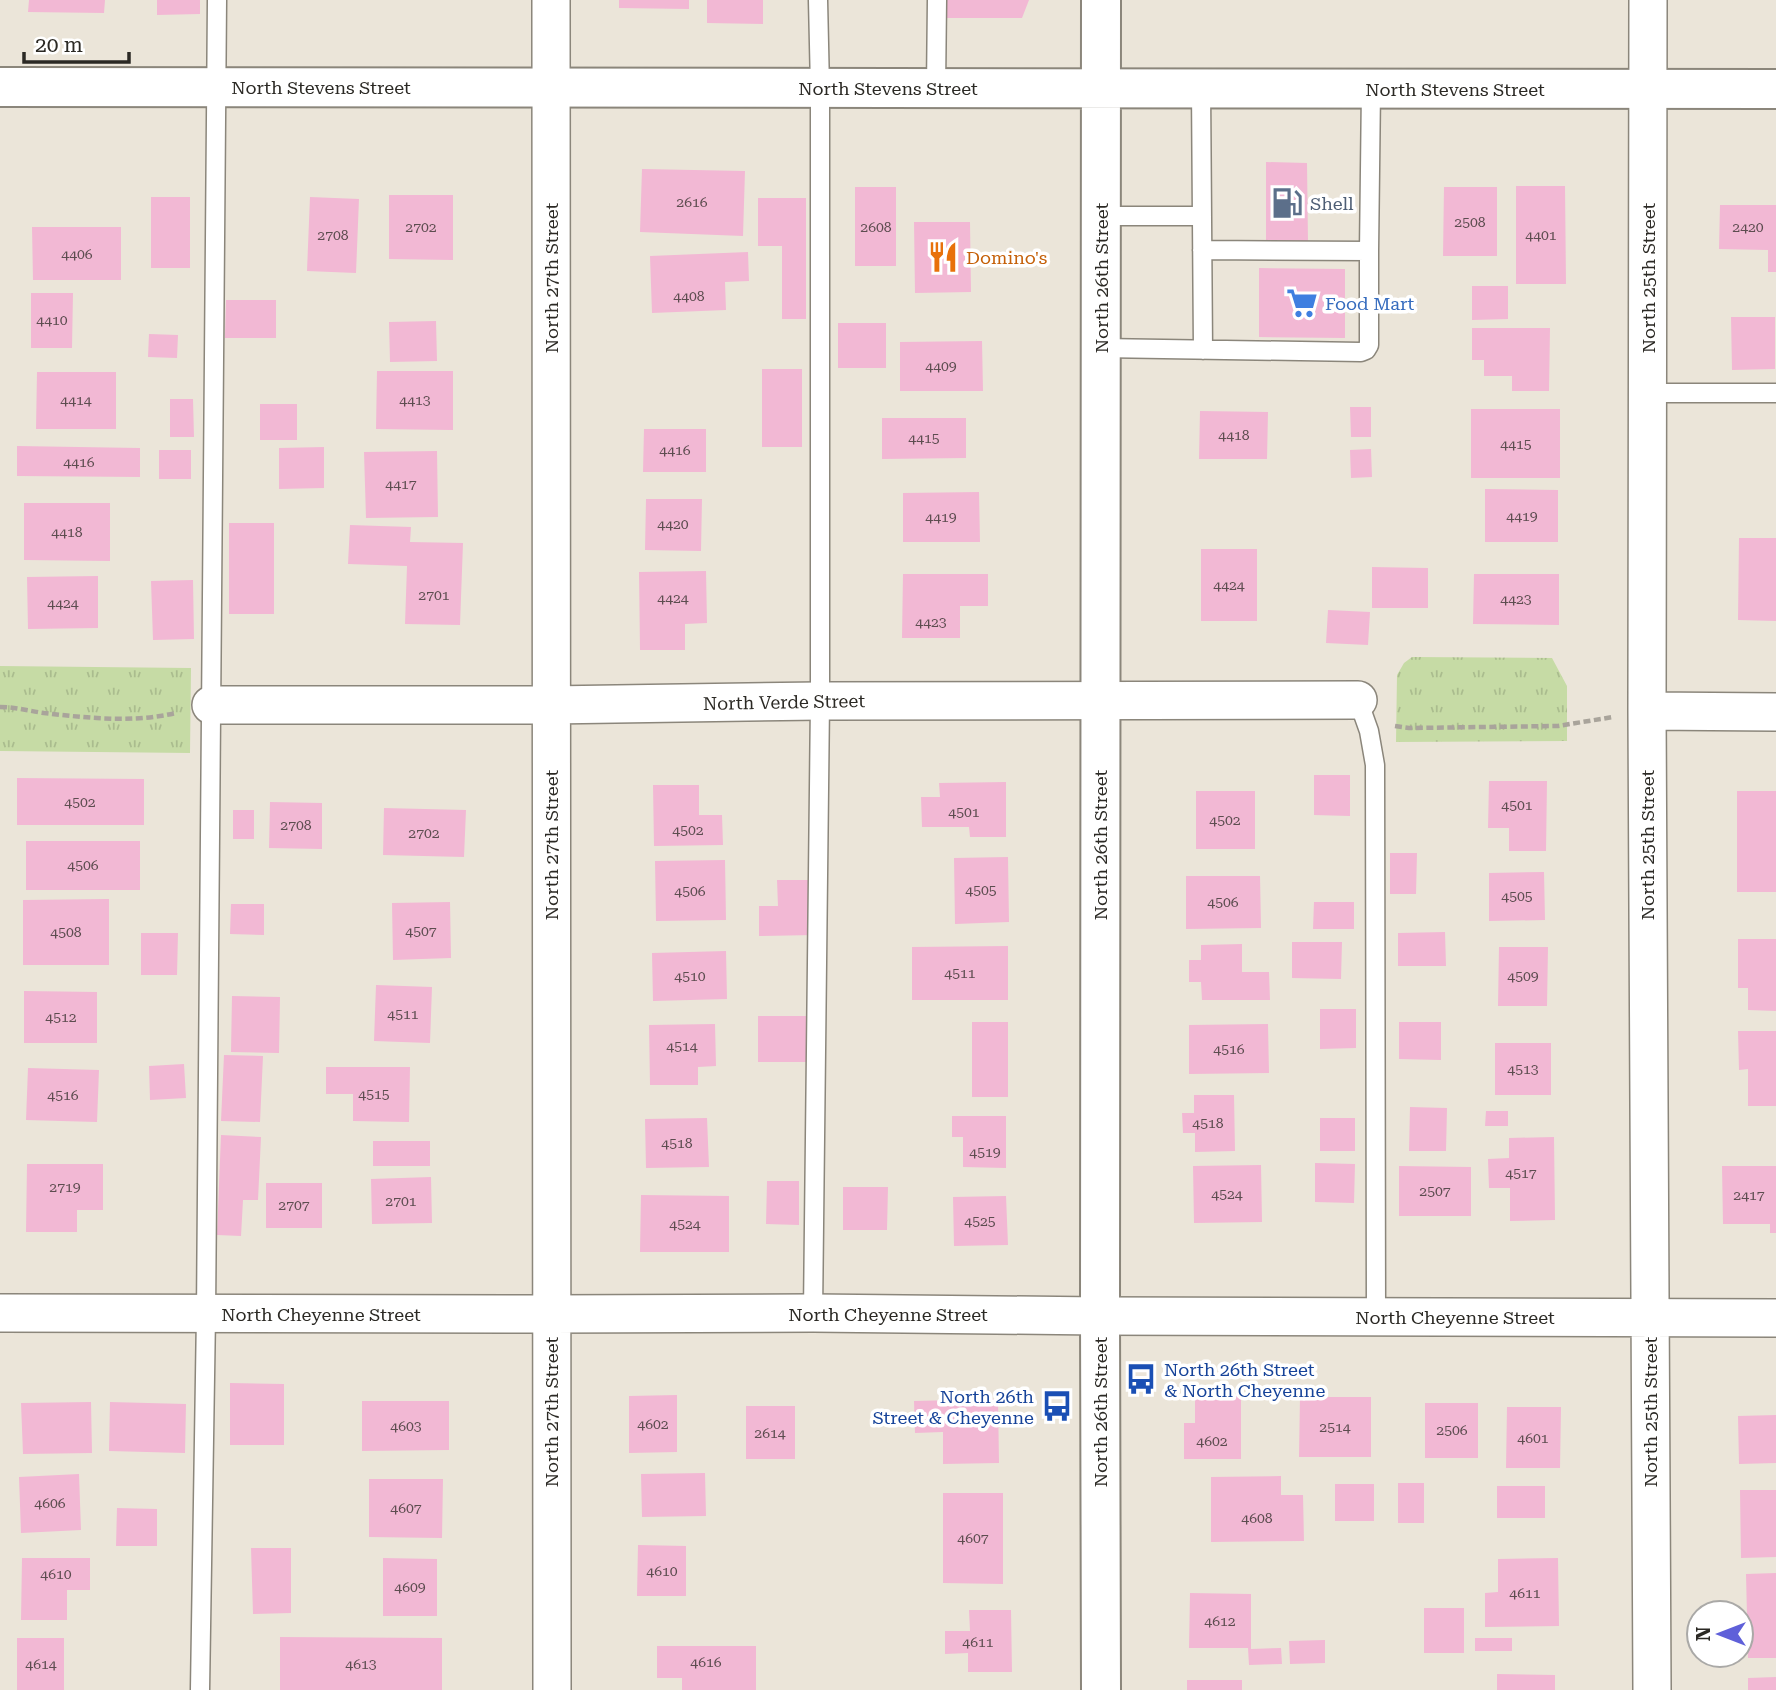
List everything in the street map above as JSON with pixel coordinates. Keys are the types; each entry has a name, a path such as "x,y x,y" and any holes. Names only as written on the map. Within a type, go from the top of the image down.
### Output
{"street":[{"name":"North 27th Street","path":"551,0 552,1690"},
{"name":"North 26th Street","path":"1101,0 1101,1690"},
{"name":"North 25th Street","path":"1648,0 1647,711 1652,1690"},
{"name":"North Stevens Street","path":"0,87 1776,89"},
{"name":"North Verde Street","path":"211,705 1358,700"},
{"path":"1647,711 1776,712"},
{"name":"North Cheyenne Street","path":"0,1313 813,1313 1776,1318"}],"lane":[{"path":"200,1690 206,1314 217,0"},
{"path":"813,1313 820,701 818,0"},
{"path":"936,88 937,0"},
{"path":"1200,88 1203,350"},
{"path":"1101,348 1366,350 1369,345 1371,89"},
{"path":"1101,216 1202,216"},
{"path":"1202,250 1369,251"},
{"path":"1648,393 1776,393"},
{"path":"1358,700 1369,731 1375,765 1376,1317"}],"path":[{"path":"1358,700 1388,724 1409,728 1558,726 1647,711"},
{"path":"0,707 123,719 154,718 211,705"}],"green space":[{"path":"1412,657 1552,658 1567,686 1567,741 1396,742 1397,675 1404,663"},
{"path":"0,666 191,668 190,753 0,751"}],"building":[{"path":"29,0 105,0 104,13 28,12"},
{"path":"157,0 200,0 200,14 157,15"},
{"path":"619,0 689,0 689,9 619,8"},
{"path":"707,0 763,0 763,24 707,23"},
{"path":"945,0 1029,0 1022,18 940,18"},
{"name":"Shell","path":"1266,162 1307,163 1308,243 1266,243"},
{"path":"642,169 745,171 743,236 640,232"},
{"path":"1516,186 1565,186 1566,284 1516,284"},
{"path":"855,187 896,187 896,266 855,266"},
{"path":"1444,187 1497,187 1497,256 1443,256"},
{"path":"389,195 453,195 453,260 389,259"},
{"path":"151,197 190,197 190,268 151,268"},
{"path":"310,197 359,199 356,273 307,271"},
{"path":"758,198 806,198 806,319 782,319 782,246 758,246"},
{"path":"1720,205 1776,205 1776,272 1768,272 1768,250 1719,249"},
{"name":"Domino's","path":"914,222 970,222 971,292 915,293"},
{"path":"32,227 121,227 121,280 33,280"},
{"path":"748,252 749,281 725,282 726,310 652,313 650,256"},
{"name":"Food Mart","path":"1259,268 1345,269 1345,338 1259,337"},
{"path":"1472,286 1508,286 1508,319 1472,320"},
{"path":"31,293 73,293 72,348 31,348"},
{"path":"226,300 276,300 276,338 225,338"},
{"path":"1731,317 1775,317 1775,369 1732,370"},
{"path":"436,321 437,361 390,362 389,322"},
{"path":"838,323 886,323 886,368 838,368"},
{"path":"1472,328 1550,328 1549,391 1512,391 1512,376 1484,376 1484,360 1472,360"},
{"path":"149,334 178,335 177,358 148,357"},
{"path":"982,341 983,391 900,391 900,342"},
{"path":"762,369 802,369 802,447 762,447"},
{"path":"377,371 453,371 453,430 376,429"},
{"path":"37,372 116,372 116,429 36,429"},
{"path":"170,399 193,399 194,437 170,437"},
{"path":"260,404 297,404 297,440 260,440"},
{"path":"1350,407 1371,407 1371,437 1351,437"},
{"path":"1471,409 1560,409 1560,478 1471,478"},
{"path":"1200,411 1268,412 1267,459 1199,459"},
{"path":"882,418 966,418 966,458 882,459"},
{"path":"644,429 706,429 706,472 643,472"},
{"path":"17,446 140,448 140,477 17,476"},
{"path":"324,447 324,488 279,489 279,448"},
{"path":"1371,449 1372,477 1351,478 1350,450"},
{"path":"159,450 191,450 191,479 159,479"},
{"path":"437,451 438,517 366,518 364,452"},
{"path":"1485,489 1558,490 1558,542 1485,542"},
{"path":"979,492 980,542 903,542 903,493"},
{"path":"646,499 702,499 701,551 645,550"},
{"path":"24,503 110,503 110,561 24,560"},
{"path":"229,523 274,523 274,614 229,614"},
{"path":"350,525 411,527 410,542 463,543 460,625 405,624 407,566 348,564"},
{"path":"1739,538 1776,538 1776,621 1738,620"},
{"path":"1201,549 1257,549 1257,621 1201,621"},
{"path":"1372,567 1428,568 1428,608 1372,608"},
{"path":"706,571 707,623 685,624 685,650 640,650 639,572"},
{"path":"903,574 988,574 988,606 960,606 960,638 902,638"},
{"path":"1474,574 1559,574 1559,625 1473,624"},
{"path":"98,576 98,628 28,629 27,577"},
{"path":"193,580 194,639 153,640 151,581"},
{"path":"1328,610 1370,612 1368,645 1326,643"},
{"path":"1314,775 1350,775 1350,816 1314,815"},
{"path":"17,778 144,779 144,825 17,825"},
{"path":"1489,781 1547,781 1546,851 1509,851 1509,828 1488,828"},
{"path":"1006,782 1006,837 970,837 969,827 922,827 921,797 940,797 939,783"},
{"path":"653,785 699,785 699,815 722,815 723,845 654,846"},
{"path":"1196,791 1255,791 1255,849 1196,849"},
{"path":"1737,791 1776,791 1776,892 1737,892"},
{"path":"270,802 322,803 322,849 269,848"},
{"path":"384,808 466,810 464,857 383,855"},
{"path":"233,810 254,810 254,839 233,839"},
{"path":"26,841 140,841 140,890 26,890"},
{"path":"1390,853 1417,853 1416,894 1390,894"},
{"path":"1008,857 1009,922 955,924 954,858"},
{"path":"725,860 726,920 656,921 655,861"},
{"path":"1544,872 1545,920 1489,921 1489,873"},
{"path":"1186,876 1260,876 1261,928 1186,929"},
{"path":"777,880 813,880 814,935 759,936 759,906 778,906"},
{"path":"109,899 109,965 23,965 23,900"},
{"path":"450,902 451,958 393,960 392,903"},
{"path":"1314,902 1354,902 1354,929 1313,929"},
{"path":"231,904 264,904 264,935 230,934"},
{"path":"1445,932 1446,966 1398,966 1398,933"},
{"path":"141,933 178,933 177,975 141,975"},
{"path":"1738,939 1776,939 1776,1011 1748,1010 1748,988 1738,988"},
{"path":"1292,942 1342,942 1341,979 1292,978"},
{"path":"1242,944 1242,972 1269,972 1270,1000 1202,1000 1201,982 1189,982 1189,960 1201,960 1201,945"},
{"path":"1008,946 1008,1000 912,1000 912,947"},
{"path":"1499,947 1548,947 1547,1006 1498,1006"},
{"path":"726,951 727,999 653,1001 652,953"},
{"path":"376,985 432,987 430,1043 374,1041"},
{"path":"24,991 97,992 97,1043 24,1043"},
{"path":"232,996 280,997 279,1053 231,1052"},
{"path":"1320,1009 1356,1009 1356,1048 1320,1049"},
{"path":"758,1016 806,1016 806,1062 758,1062"},
{"path":"972,1022 1008,1022 1008,1097 972,1097"},
{"path":"1399,1022 1441,1022 1441,1060 1399,1059"},
{"path":"715,1024 716,1066 698,1067 698,1085 650,1085 649,1025"},
{"path":"1268,1024 1269,1073 1189,1074 1189,1025"},
{"path":"1738,1031 1776,1031 1776,1106 1748,1106 1748,1069 1739,1070"},
{"path":"1495,1043 1551,1043 1551,1095 1495,1095"},
{"path":"224,1055 263,1056 260,1122 221,1121"},
{"path":"184,1064 186,1098 150,1100 149,1066"},
{"path":"326,1067 410,1067 409,1122 353,1121 353,1094 326,1094"},
{"path":"28,1068 99,1070 97,1122 26,1120"},
{"path":"1194,1095 1234,1095 1235,1151 1195,1152 1195,1133 1183,1133 1182,1113 1194,1113"},
{"path":"1410,1107 1447,1108 1446,1151 1409,1151"},
{"path":"1486,1111 1508,1111 1508,1126 1485,1126"},
{"path":"952,1116 1006,1116 1006,1168 963,1167 963,1137 952,1137"},
{"path":"707,1118 709,1167 646,1168 645,1119"},
{"path":"1320,1118 1355,1118 1355,1151 1320,1151"},
{"path":"221,1135 261,1137 258,1200 243,1200 241,1236 217,1235"},
{"path":"1554,1137 1555,1220 1510,1221 1510,1188 1489,1188 1488,1159 1509,1158 1509,1138"},
{"path":"373,1141 430,1141 430,1166 373,1166"},
{"path":"1315,1163 1355,1164 1354,1203 1315,1202"},
{"path":"27,1164 103,1164 103,1210 77,1210 77,1232 26,1232"},
{"path":"1261,1165 1262,1222 1194,1223 1193,1166"},
{"path":"1399,1166 1471,1167 1471,1216 1399,1216"},
{"path":"1722,1166 1776,1166 1776,1233 1770,1233 1770,1224 1723,1224"},
{"path":"431,1177 432,1223 372,1224 371,1179"},
{"path":"767,1181 799,1181 799,1225 766,1224"},
{"path":"266,1183 322,1183 322,1228 266,1228"},
{"path":"843,1187 888,1187 887,1230 843,1230"},
{"path":"641,1195 729,1196 729,1252 640,1252"},
{"path":"1006,1196 1008,1245 954,1246 953,1197"},
{"path":"230,1383 284,1384 284,1445 230,1445"},
{"path":"677,1395 677,1452 629,1453 629,1396"},
{"path":"1195,1396 1241,1396 1241,1459 1184,1459 1184,1423 1195,1423"},
{"path":"1300,1397 1371,1397 1371,1457 1299,1457"},
{"path":"998,1399 999,1463 943,1464 943,1432 915,1433 914,1401"},
{"path":"362,1401 449,1401 449,1450 362,1451"},
{"path":"91,1402 92,1453 23,1454 21,1403"},
{"path":"110,1402 186,1404 185,1453 109,1451"},
{"path":"1425,1403 1478,1403 1478,1458 1425,1458"},
{"path":"746,1406 795,1406 795,1459 746,1459"},
{"path":"1507,1407 1561,1407 1560,1468 1506,1468"},
{"path":"1776,1415 1776,1463 1739,1464 1738,1416"},
{"path":"705,1473 706,1516 642,1517 641,1474"},
{"path":"79,1474 81,1530 21,1533 19,1477"},
{"path":"1281,1476 1281,1495 1303,1495 1304,1541 1211,1542 1211,1477"},
{"path":"369,1479 443,1479 442,1538 369,1537"},
{"path":"1398,1483 1424,1483 1424,1523 1398,1523"},
{"path":"1335,1484 1374,1484 1374,1521 1335,1521"},
{"path":"1497,1486 1545,1486 1545,1518 1497,1518"},
{"path":"1740,1490 1776,1490 1776,1557 1741,1558"},
{"path":"943,1493 1003,1493 1003,1584 943,1583"},
{"path":"117,1508 157,1509 157,1546 116,1546"},
{"path":"638,1545 686,1546 686,1596 637,1596"},
{"path":"251,1548 291,1548 291,1613 253,1614"},
{"path":"22,1558 90,1558 90,1590 67,1590 67,1620 21,1620"},
{"path":"383,1558 437,1559 437,1616 383,1616"},
{"path":"1558,1558 1559,1626 1485,1627 1485,1593 1498,1592 1498,1559"},
{"path":"1776,1573 1776,1658 1755,1658 1755,1599 1747,1599 1746,1574"},
{"path":"1190,1593 1251,1594 1251,1649 1281,1648 1282,1664 1249,1665 1248,1648 1189,1648"},
{"path":"1424,1608 1464,1608 1464,1653 1424,1653"},
{"path":"969,1610 1011,1610 1012,1672 968,1672 968,1653 945,1654 945,1631 970,1631"},
{"path":"280,1637 442,1638 442,1690 280,1690"},
{"path":"17,1638 64,1638 64,1690 17,1690"},
{"path":"1475,1638 1512,1638 1512,1651 1475,1651"},
{"path":"1325,1640 1325,1663 1290,1664 1289,1641"},
{"path":"657,1646 756,1646 756,1690 682,1690 682,1678 657,1678"},
{"path":"1497,1674 1555,1675 1555,1690 1497,1690"},
{"path":"1776,1677 1776,1690 1748,1690 1748,1678"},
{"path":"1187,1680 1242,1680 1242,1690 1187,1690"}],"place":[{"name":"Shell","path":"1287,203"},
{"name":"Domino's","path":"943,257"},
{"name":"Food Mart","path":"1302,303"},
{"name":"North 26th Street & North Cheyenne","path":"1141,1379"},
{"name":"North 26th Street & Cheyenne","path":"1057,1406"}]}
